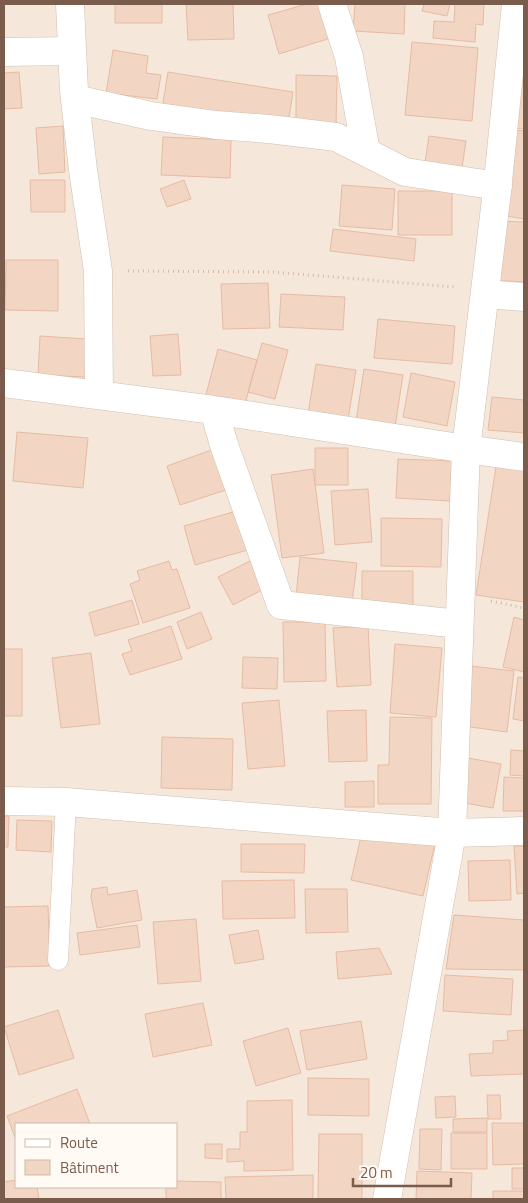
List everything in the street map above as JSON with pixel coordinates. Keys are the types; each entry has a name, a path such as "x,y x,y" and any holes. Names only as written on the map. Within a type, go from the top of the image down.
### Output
{"street":[{"path":"70,4 75,99 98,271 99,396"},
{"path":"332,4 349,57 366,152"},
{"path":"387,1199 452,833 466,449 498,186 516,4"},
{"path":"4,52 71,51"},
{"path":"75,99 151,116 216,125 336,137 405,172 498,186"},
{"path":"485,292 524,297"},
{"path":"4,383 214,410 466,449 524,456"},
{"path":"214,410 224,445 281,605 460,624"},
{"path":"4,801 66,802 452,833 524,831"}],"lane":[{"path":"58,960 66,802"}],"path":[{"path":"98,271 273,272 485,292"}],"shaded area":[{"path":"4,4 524,4 524,1199 4,1199"}],"building":[{"path":"115,4 162,4 162,23 115,23"},
{"path":"186,4 233,4 234,39 188,40"},
{"path":"307,4 323,4 334,37 279,54 268,15"},
{"path":"355,4 405,4 404,34 353,31"},
{"path":"424,4 450,4 447,16 422,11"},
{"path":"455,4 484,4 483,25 476,24 475,42 433,38 434,21 454,22"},
{"path":"412,42 478,48 472,121 405,115"},
{"path":"113,50 148,56 146,73 161,75 157,99 106,93"},
{"path":"19,72 22,108 4,109 4,73"},
{"path":"168,72 293,92 287,130 162,109"},
{"path":"296,75 337,76 336,128 296,128"},
{"path":"511,79 524,81 524,129 505,127"},
{"path":"63,126 65,172 39,174 36,128"},
{"path":"516,130 524,131 524,219 501,215"},
{"path":"429,136 466,141 462,168 425,163"},
{"path":"163,137 231,140 230,178 161,175"},
{"path":"30,180 65,180 65,212 31,212"},
{"path":"184,180 191,199 167,207 160,189"},
{"path":"342,185 395,189 392,230 339,226"},
{"path":"398,191 452,191 452,235 398,235"},
{"path":"494,221 524,222 524,282 490,280"},
{"path":"333,229 416,239 414,261 330,251"},
{"path":"6,260 58,260 58,311 5,310"},
{"path":"268,283 270,328 223,329 221,284"},
{"path":"281,294 345,297 343,330 279,327"},
{"path":"378,319 455,326 452,364 374,358"},
{"path":"178,334 181,375 153,376 150,336"},
{"path":"40,336 87,339 85,377 38,375"},
{"path":"262,343 288,350 275,399 248,392"},
{"path":"218,349 257,360 244,408 205,398"},
{"path":"316,364 356,370 348,420 308,414"},
{"path":"364,369 403,375 395,427 356,421"},
{"path":"411,373 455,382 447,426 403,417"},
{"path":"492,397 524,400 524,433 488,430"},
{"path":"17,432 88,438 83,488 13,481"},
{"path":"217,448 232,488 180,505 167,466"},
{"path":"315,448 348,448 348,485 315,485"},
{"path":"398,459 452,461 450,501 396,498"},
{"path":"497,460 524,464 524,602 476,595"},
{"path":"313,469 324,553 282,558 271,475"},
{"path":"368,489 372,542 335,545 331,491"},
{"path":"240,510 251,549 195,565 184,526"},
{"path":"381,518 442,519 441,567 381,566"},
{"path":"300,557 357,563 352,603 296,597"},
{"path":"169,561 172,570 177,569 190,608 143,623 130,584 140,580 137,571"},
{"path":"250,561 264,589 233,605 218,577"},
{"path":"362,571 413,571 413,610 362,610"},
{"path":"132,600 139,624 95,636 89,613"},
{"path":"201,612 212,639 187,649 177,622"},
{"path":"514,617 524,620 524,672 503,667"},
{"path":"283,622 325,622 326,681 284,682"},
{"path":"171,626 182,659 130,675 122,654 132,651 128,640"},
{"path":"368,626 371,685 337,687 333,628"},
{"path":"395,644 442,648 436,717 390,713"},
{"path":"4,649 22,649 22,716 4,716"},
{"path":"91,653 100,724 61,728 52,658"},
{"path":"243,657 278,658 277,689 242,688"},
{"path":"471,666 514,671 507,732 463,726"},
{"path":"518,677 524,678 524,721 513,719"},
{"path":"279,700 285,766 248,769 242,703"},
{"path":"366,710 367,761 329,762 327,711"},
{"path":"390,717 432,718 431,804 378,804 378,765 389,765"},
{"path":"162,737 233,739 232,790 161,788"},
{"path":"511,750 524,751 524,776 510,775"},
{"path":"468,758 501,764 493,808 459,802"},
{"path":"504,777 524,778 524,811 503,811"},
{"path":"374,781 374,807 345,807 345,782"},
{"path":"4,816 9,816 8,847 4,847"},
{"path":"17,820 52,821 51,852 16,850"},
{"path":"362,832 436,839 423,896 351,880"},
{"path":"241,844 305,844 304,873 241,872"},
{"path":"514,846 524,846 524,893 517,894"},
{"path":"510,860 511,900 469,901 468,861"},
{"path":"294,880 295,918 223,919 222,881"},
{"path":"107,887 108,895 137,890 142,920 97,928 91,897 92,889"},
{"path":"305,889 347,889 348,932 306,933"},
{"path":"48,906 50,966 4,967 4,907"},
{"path":"454,915 524,920 524,970 446,969"},
{"path":"196,919 201,981 158,984 153,922"},
{"path":"137,925 140,947 80,955 77,933"},
{"path":"258,930 264,959 235,964 229,935"},
{"path":"379,948 392,974 338,979 336,952"},
{"path":"445,975 513,979 511,1015 443,1011"},
{"path":"203,1003 212,1045 153,1057 145,1014"},
{"path":"58,1010 74,1058 19,1075 4,1027"},
{"path":"361,1021 367,1059 307,1070 300,1031"},
{"path":"288,1028 301,1073 256,1086 243,1041"},
{"path":"524,1030 524,1074 471,1076 469,1054 493,1053 493,1041 508,1040 507,1031"},
{"path":"308,1078 369,1079 369,1116 308,1115"},
{"path":"77,1089 90,1123 15,1123 15,1137 7,1116"},
{"path":"487,1095 500,1095 501,1119 488,1119"},
{"path":"455,1096 456,1117 436,1118 435,1097"},
{"path":"292,1100 293,1170 244,1171 244,1161 227,1162 227,1149 240,1149 240,1132 247,1132 247,1101"},
{"path":"487,1118 487,1132 453,1132 453,1119"},
{"path":"492,1123 524,1123 524,1164 493,1165"},
{"path":"420,1129 442,1129 441,1170 419,1169"},
{"path":"451,1133 487,1133 487,1169 451,1169"},
{"path":"319,1134 362,1134 362,1199 318,1199"},
{"path":"205,1144 222,1144 222,1159 205,1158"},
{"path":"512,1168 524,1168 524,1189 512,1189"},
{"path":"417,1171 472,1173 471,1199 416,1199"},
{"path":"313,1175 313,1199 226,1199 225,1177"},
{"path":"15,1180 15,1188 37,1188 39,1199 4,1199 4,1182"},
{"path":"178,1181 221,1182 221,1199 166,1199 166,1188 178,1188"},
{"path":"493,1191 524,1191 524,1199 493,1199"}]}
